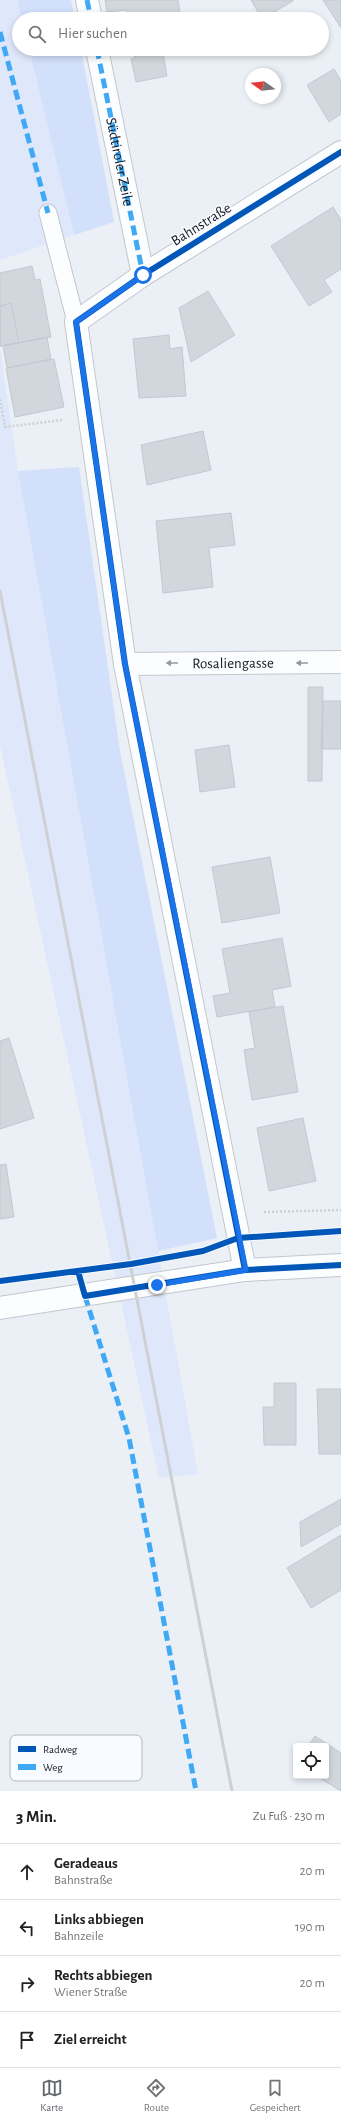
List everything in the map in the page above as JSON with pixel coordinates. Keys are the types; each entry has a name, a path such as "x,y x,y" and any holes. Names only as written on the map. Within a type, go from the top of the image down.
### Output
{"street":[{"path":"87,0 90,12"},
{"name":"Südtiroler Zeile","path":"98,56 143,275"},
{"name":"Bahnstraße","path":"76,322 143,275 341,152"},
{"path":"76,322 125,664 233,1212 246,1270"},
{"name":"Rosaliengasse","path":"125,664 341,662"},
{"path":"0,1308 246,1270 341,1265"}],"lane":[{"path":"48,213 76,322"}],"path":[{"path":"0,399 5,427 90,417"},
{"path":"233,1212 341,1210"}],"shaded area":[{"path":"0,0 17,0 20,12 12,12 12,56 31,56 74,235 0,260"},
{"path":"17,0 71,0 74,12 20,12"},
{"path":"31,56 82,56 114,222 74,235"},
{"path":"0,348 18,471 198,1474 159,1478 0,745"},
{"path":"79,467 120,751 217,1238 158,1251 18,471"}],"building":[{"path":"105,0 178,0 180,12 126,12 126,10 107,12"},
{"path":"251,0 293,0 274,12 258,12"},
{"path":"323,0 341,0 341,28"},
{"path":"135,56 164,56 167,76 136,82 131,59 135,58"},
{"path":"334,69 341,81 341,114 329,122 307,85"},
{"path":"333,207 341,220 341,269 324,280 332,292 309,306 271,246"},
{"path":"32,266 35,280 40,279 51,337 0,346 0,273"},
{"path":"208,291 235,335 191,362 179,308"},
{"path":"11,303 19,343 0,346 0,306"},
{"path":"169,335 170,349 182,347 186,396 139,398 133,339"},
{"path":"47,337 51,359 7,368 3,346"},
{"path":"54,359 64,407 15,417 6,368"},
{"path":"203,431 211,470 147,485 141,445"},
{"path":"231,513 235,545 209,548 213,587 163,593 156,521"},
{"path":"308,687 323,687 322,781 308,781"},
{"path":"323,701 341,701 341,749 321,749"},
{"path":"229,745 235,787 200,792 195,750"},
{"path":"270,857 280,913 222,923 212,867"},
{"path":"282,938 291,986 272,990 275,1007 217,1017 213,996 230,993 222,949"},
{"path":"283,1006 298,1092 252,1100 244,1050 255,1048 249,1012"},
{"path":"9,1038 34,1118 0,1129 0,1041"},
{"path":"303,1118 316,1181 269,1191 257,1128"},
{"path":"6,1164 14,1217 0,1219 0,1165"},
{"path":"274,1383 296,1383 296,1445 264,1445 263,1407 274,1407"},
{"path":"317,1389 341,1389 341,1454 319,1454"},
{"path":"341,1499 341,1524 301,1547 300,1522"},
{"path":"341,1535 341,1590 311,1608 287,1568"},
{"path":"315,1736 326,1743 310,1743"},
{"path":"329,1745 341,1753 341,1791 321,1779 329,1779"}],"railway":[{"path":"0,591 232,1791"}],"marked path":[{"path":"87,0 90,12"},
{"path":"0,32 48,213"},
{"path":"98,56 143,275"},
{"path":"85,1296 129,1438 196,1791"}],"cycle path":[{"path":"245,1270 125,664 76,322 143,275 341,152"},
{"path":"0,1281 131,1264 203,1251 238,1238 341,1231"},
{"path":"78,1271 85,1296 245,1270 341,1265"}],"route":[{"path":"143,275 76,322 125,664 233,1212 246,1270 157,1285"}]}
